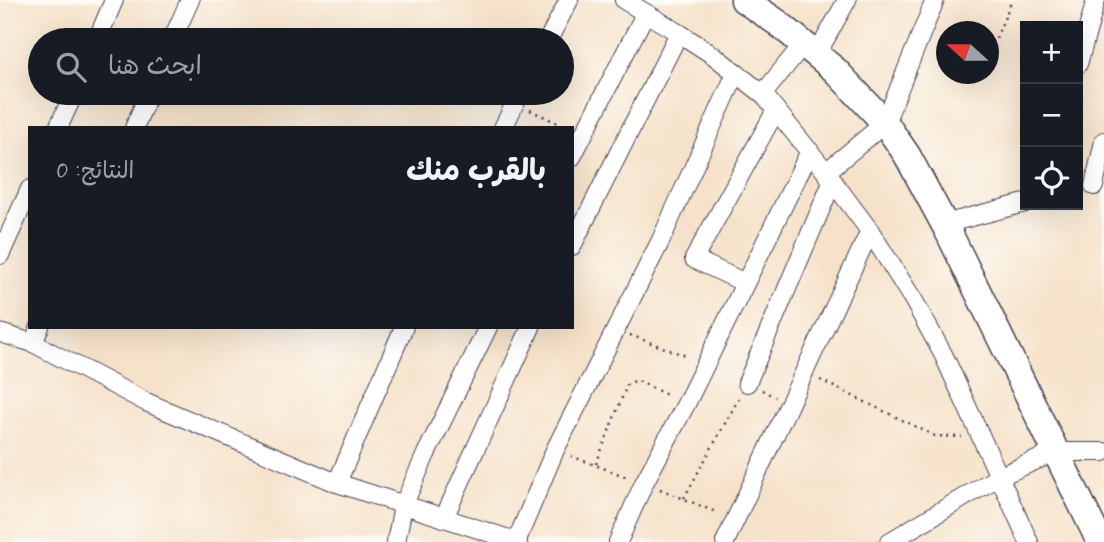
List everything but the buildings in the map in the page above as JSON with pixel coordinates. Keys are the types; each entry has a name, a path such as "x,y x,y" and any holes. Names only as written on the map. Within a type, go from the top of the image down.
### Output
{"main road":[{"path":"744,0 810,48 885,123 907,155 944,224 1100,542"}],"street":[{"path":"102,28 114,0"},
{"path":"177,28 190,0"},
{"path":"554,28 569,0"},
{"path":"624,0 679,33 763,94 830,176 870,231 914,301 944,356 1028,542"},
{"path":"763,94 810,48 847,0"},
{"path":"747,383 830,176 885,123 935,0"},
{"path":"1083,46 1096,0"},
{"path":"574,153 645,14"},
{"path":"574,242 679,33"},
{"path":"0,333 37,335 146,402 337,483 444,519 466,534 517,542 555,450 666,229 736,73"},
{"path":"59,126 69,105"},
{"path":"135,126 144,105"},
{"path":"504,126 514,105"},
{"path":"745,283 694,259 776,110"},
{"path":"1092,187 1104,141"},
{"path":"618,542 644,483 686,404 810,151"},
{"path":"0,255 28,193"},
{"path":"944,224 1020,205"},
{"path":"724,542 791,405 870,231"},
{"path":"337,483 403,329"},
{"path":"396,542 403,506 487,329"},
{"path":"444,519 530,329"},
{"path":"889,542 998,477 1055,452 1104,452"}],"path":[{"path":"999,30 1013,0"},
{"path":"529,105 566,126"},
{"path":"615,330 706,363"},
{"path":"805,372 935,436 981,437"},
{"path":"596,464 627,385 632,380 686,404"},
{"path":"684,498 747,383 791,405"},
{"path":"555,450 684,498 734,520"}]}
